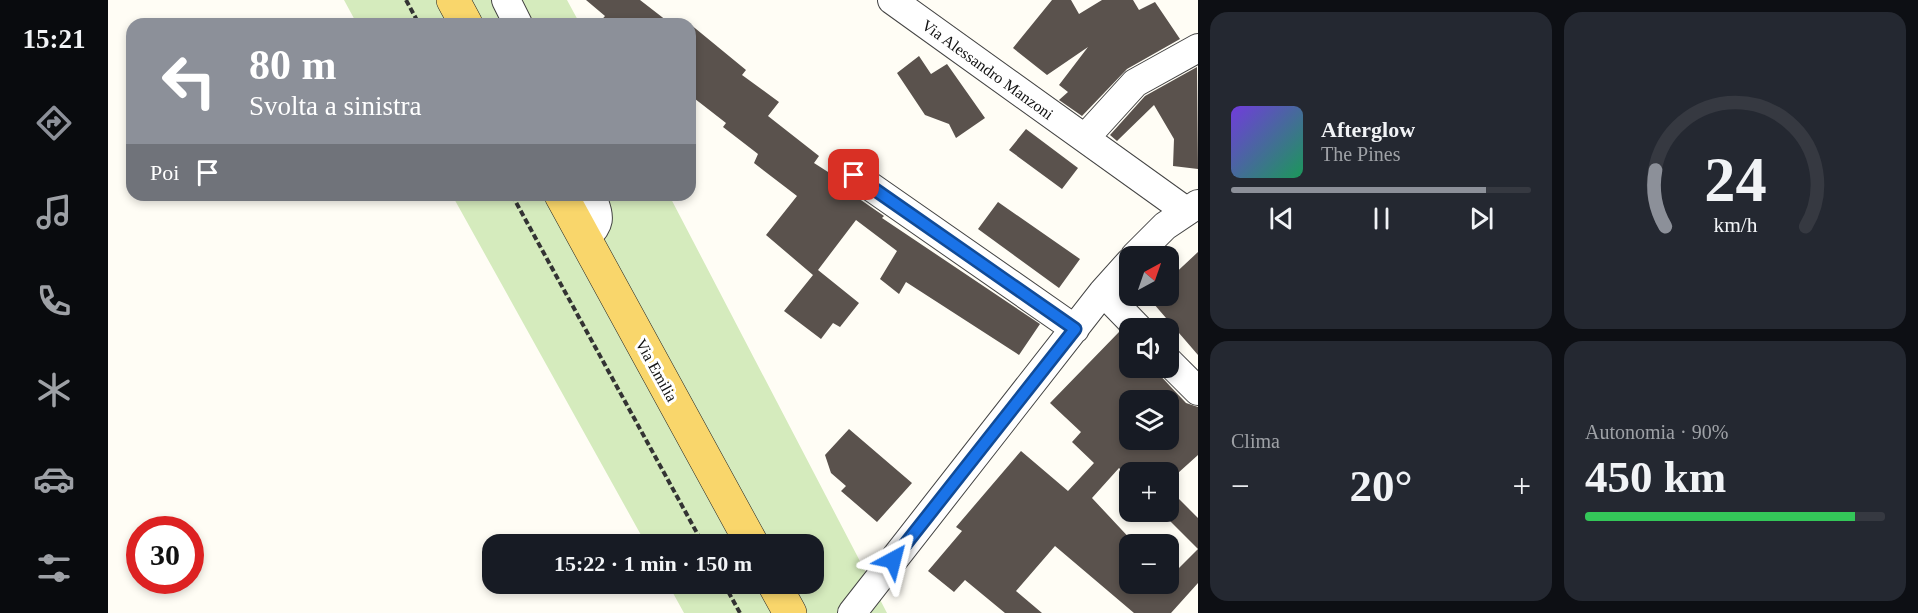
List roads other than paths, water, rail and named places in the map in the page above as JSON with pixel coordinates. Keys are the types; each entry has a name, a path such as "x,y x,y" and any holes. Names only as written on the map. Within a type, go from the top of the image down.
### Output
{"main road":[{"name":"Via Emilia","path":"564,201 747,534"},
{"path":"780,594 790,613"}],"street":[{"path":"506,0 515,18"},
{"name":"Via Alessandro Manzoni","path":"892,0 1085,138 1192,208"},
{"path":"1085,138 1135,83 1198,48"},
{"path":"854,175 1075,329"},
{"path":"585,239 596,229 599,217 594,201"},
{"path":"1147,246 1192,208"},
{"path":"852,613 1119,274"},
{"path":"1103,292 1128,318"},
{"path":"1179,372 1198,391"}]}
